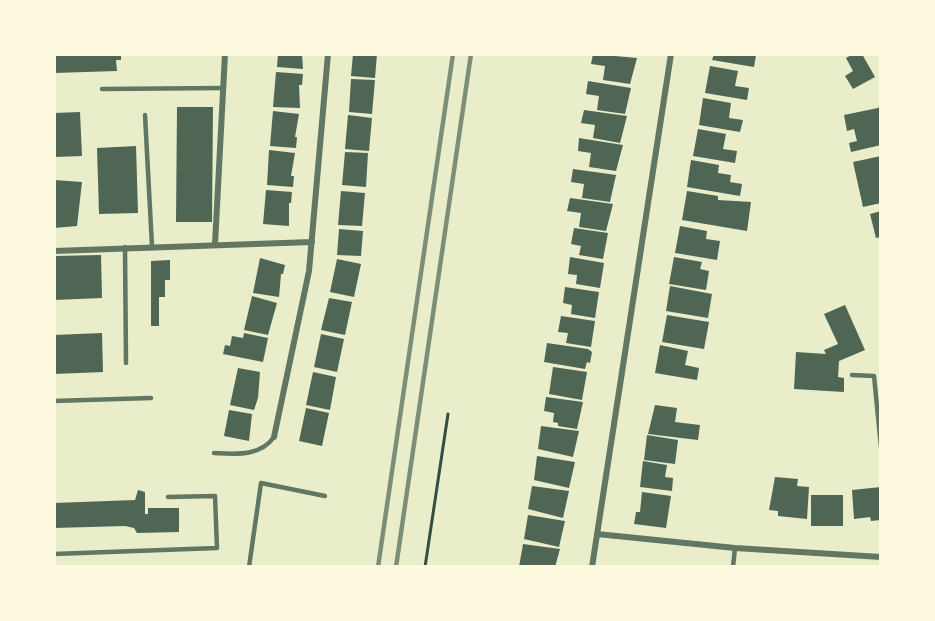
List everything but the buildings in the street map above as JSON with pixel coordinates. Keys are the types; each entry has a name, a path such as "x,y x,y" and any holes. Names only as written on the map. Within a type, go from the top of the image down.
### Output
{"street":[{"path":"216,244 225,54"},
{"path":"274,437 309,271 328,54"},
{"path":"592,567 671,54"},
{"path":"54,250 312,242"},
{"path":"597,534 735,548 881,557"}],"lane":[{"path":"102,89 224,88"},
{"path":"145,115 152,246"},
{"path":"125,247 126,363"},
{"path":"852,375 874,376 881,447"},
{"path":"54,401 151,398"},
{"path":"214,453 252,452 270,442 274,437"},
{"path":"249,567 261,483 325,496"},
{"path":"54,554 217,548 215,496 168,497"},
{"path":"733,567 735,548"}],"path":[{"path":"425,567 448,414"}],"railway":[{"path":"378,567 453,54"},
{"path":"396,567 471,54"}]}
